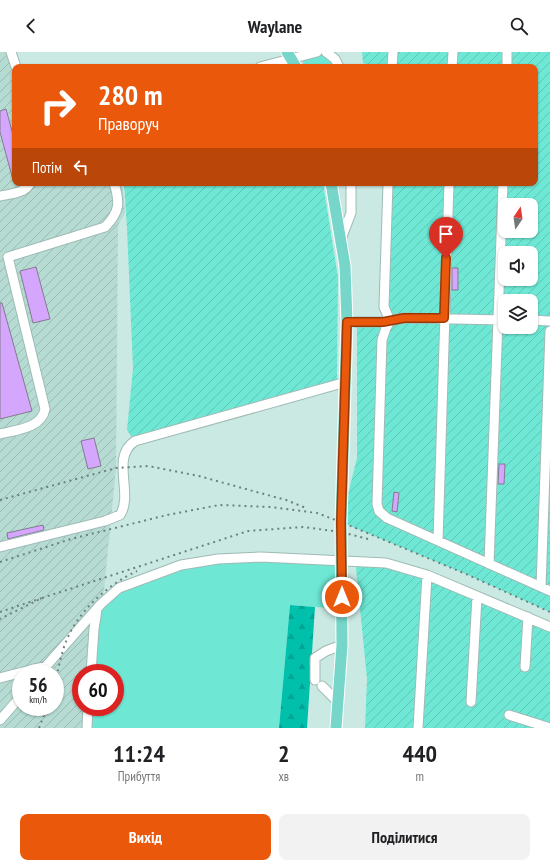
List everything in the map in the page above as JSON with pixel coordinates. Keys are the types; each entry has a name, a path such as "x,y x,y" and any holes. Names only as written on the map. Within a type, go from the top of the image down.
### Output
{"main road":[{"path":"332,186 345,266 347,322 341,522 342,645 336,728"}],"street":[{"path":"11,52 15,64"},
{"path":"272,64 317,52"},
{"path":"326,52 335,58 338,64"},
{"path":"392,64 393,52"},
{"path":"452,64 453,52"},
{"path":"507,52 507,64"},
{"path":"0,196 22,191 28,186"},
{"path":"0,434 36,424 44,416 45,409 4,257 106,227 115,215 118,205 119,198 115,186"},
{"path":"341,239 351,213 351,186"},
{"path":"388,186 384,307 390,321"},
{"path":"438,541 448,186"},
{"path":"501,294 503,186"},
{"path":"347,322 390,321 404,318 498,320"},
{"path":"538,320 550,321"},
{"path":"390,321 382,340 377,507 382,515 387,518 550,591"},
{"path":"541,587 550,331"},
{"path":"489,564 500,334"},
{"path":"0,547 105,521 120,515 125,504 124,458 128,447 135,441 346,382"},
{"path":"48,664 98,608 119,588 182,565 202,561 261,557 386,563 427,575 550,627"},
{"path":"418,728 427,575"},
{"path":"471,702 477,596"},
{"path":"91,664 94,629 98,608"},
{"path":"525,667 528,617"},
{"path":"338,702 318,683 315,658 326,651 342,645"},
{"path":"0,678 12,675"},
{"path":"0,720 12,706"},
{"path":"509,715 550,728"},
{"path":"87,728 88,716"}],"shaded area":[{"path":"0,52 6,52 12,73 12,186 122,186 123,190 125,213 118,225 116,468 97,664 72,664 72,716 93,716 92,728 0,728"}],"green space":[{"path":"362,52 550,52 550,612 466,574 341,522 357,458 357,326 383,325 387,186 538,186 538,64 366,64 363,63"},
{"path":"318,54 333,60 334,64 303,64 303,60"},
{"path":"124,186 323,186 338,277 337,383 133,439 127,430 133,368"},
{"path":"342,560 342,609 290,605 279,728 92,728 93,716 124,716 124,664 97,664 101,604 109,596 202,561"},
{"path":"359,564 383,566 407,571 432,579 457,588 550,632 550,728 365,728 367,679 356,568"},
{"path":"290,605 315,607 307,728 279,728"}],"building":[{"path":"6,109 12,131 12,176 0,132 0,111"},
{"path":"36,267 50,319 33,323 20,271"},
{"path":"452,268 458,268 458,290 452,290"},
{"path":"0,303 2,303 32,411 0,419"},
{"path":"94,438 101,466 88,469 81,441"},
{"path":"499,464 505,464 504,484 498,484"},
{"path":"394,492 399,493 397,512 392,511"},
{"path":"43,525 44,530 8,539 7,533"}],"railway":[{"path":"0,500 116,468 148,466 199,476 286,500 306,508"},
{"path":"0,562 71,539 167,515 219,505 270,507 317,513 466,574 550,612"},
{"path":"42,598 248,531 303,527 341,532 372,540"},
{"path":"59,664 69,635 83,612 103,593 125,577 137,571"},
{"path":"0,612 42,598 0,619"},
{"path":"39,728 44,716"}],"route":[{"path":"342,597 341,522 347,322 383,322 404,318 444,318 446,258"}]}
